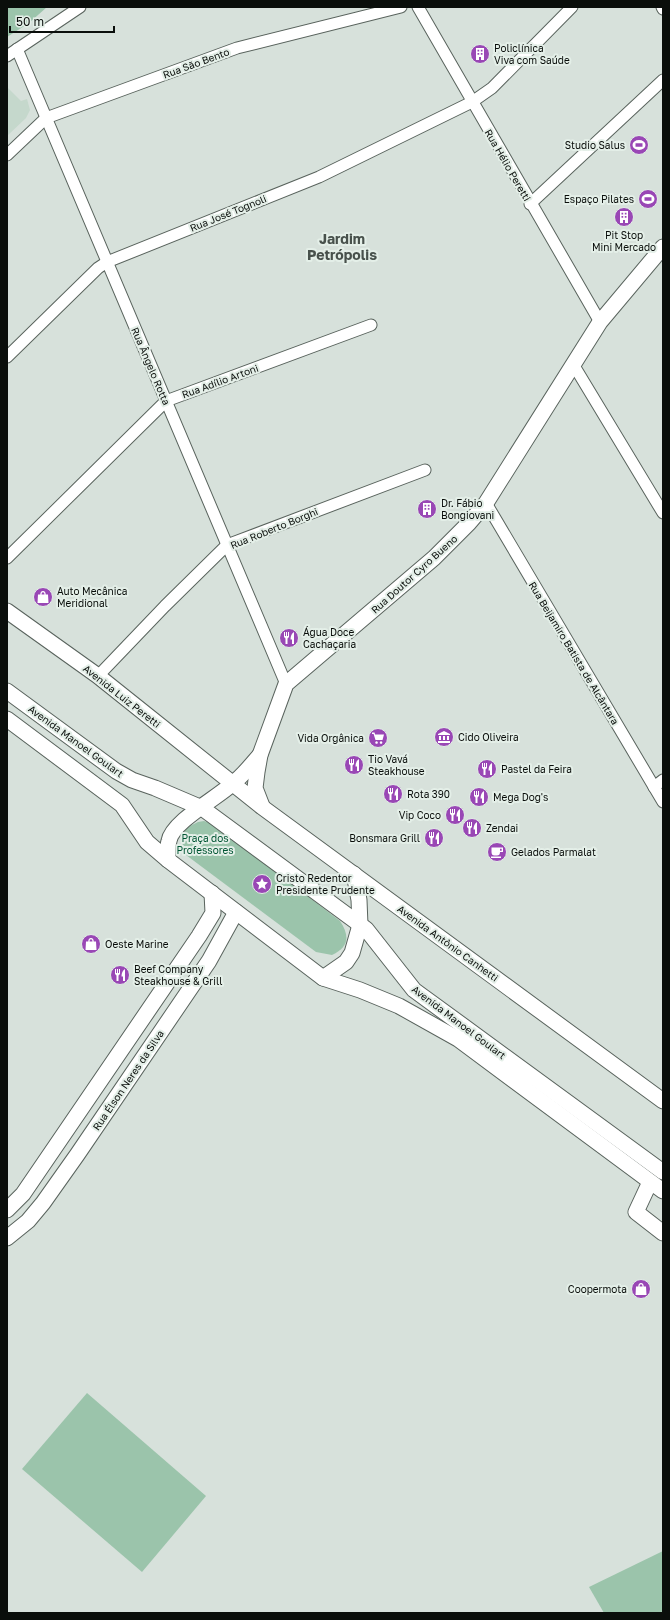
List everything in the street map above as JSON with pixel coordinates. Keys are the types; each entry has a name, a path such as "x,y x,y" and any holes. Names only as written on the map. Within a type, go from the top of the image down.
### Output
{"street":[{"path":"7,56 80,7"},
{"name":"Rua São Bento","path":"7,156 46,118 237,48 401,7"},
{"name":"Rua Hélio Peretti","path":"418,7 530,204 600,322"},
{"name":"Rua José Tognoli","path":"7,357 98,268 107,262 319,177 472,102 492,88 572,7"},
{"name":"Rua Ângelo Rotta","path":"17,49 286,684"},
{"path":"530,204 663,80"},
{"name":"Rua Doutor Cyro Bueno","path":"262,807 255,788 260,755 286,684 434,558 469,523 486,503 600,322 663,247"},
{"name":"Rua Adílio Artoni","path":"7,558 166,401 371,325"},
{"path":"573,364 663,513"},
{"name":"Rua Roberto Borghi","path":"98,676 165,606 227,546 425,470"},
{"name":"Rua Beijamiro Batista de Alcântara","path":"486,503 658,783 663,802"},
{"name":"Avenida Luiz Peretti","path":"7,611 98,676 234,784"},
{"name":"Avenida Manoel Goulart","path":"7,691 116,771 132,780 156,788 202,808 366,929 414,990 663,1172"},
{"name":"Avenida Manoel Goulart","path":"7,719 122,805 147,842 168,860 324,978 360,990 399,1006 458,1039 663,1191"},
{"name":"Rua Doutor Cyro Bueno","path":"168,860 169,840 179,824 190,814 202,808 234,784 260,755"},
{"name":"Avenida Antônio Canhetti","path":"234,784 262,807 663,1101"},
{"path":"324,978 346,962 352,953 360,925 359,900 354,874"},
{"path":"7,1210 23,1194 199,936 213,913 212,893"},
{"name":"Rua Élson Neres da Silva","path":"7,1238 28,1220 43,1203 209,961 236,912"},
{"path":"131,1035 148,1049"},
{"path":"650,1182 636,1212 663,1233"}],"shaded area":[{"path":"7,87 21,101 27,99 30,110 26,118 7,136"}],"green space":[{"path":"7,7 47,7 29,23 7,37"},
{"name":"Praça dos Professores","path":"204,821 215,825 340,921 346,936 345,945 338,952 332,955 316,952 186,855 182,842 186,828 198,822"},
{"path":"87,1393 206,1496 142,1572 22,1469"},
{"path":"663,1551 663,1613 604,1613 589,1587"}],"place":[{"name":"Policlínica Viva com Saúde","path":"480,54"},
{"name":"Studio Salus","path":"639,145"},
{"name":"Espaço Pilates","path":"648,199"},
{"name":"Pit Stop Mini Mercado","path":"624,217"},
{"name":"Dr. Fábio Bongiovani","path":"427,509"},
{"name":"Auto Mecânica Meridional","path":"43,597"},
{"name":"Água Doce Cachaçaria","path":"289,638"},
{"name":"Cido Oliveira","path":"444,737"},
{"name":"Vida Orgânica","path":"378,738"},
{"name":"Tio Vavá Steakhouse","path":"354,765"},
{"name":"Pastel da Feira","path":"487,769"},
{"name":"Rota 390","path":"393,794"},
{"name":"Mega Dog's","path":"479,797"},
{"name":"Vip Coco","path":"455,815"},
{"name":"Zendai","path":"472,828"},
{"name":"Bonsmara Grill","path":"434,838"},
{"name":"Gelados Parmalat","path":"497,852"},
{"name":"Cristo Redentor Presidente Prudente","path":"262,884"},
{"name":"Oeste Marine","path":"91,944"},
{"name":"Beef Company Steakhouse & Grill","path":"120,975"},
{"name":"Coopermota","path":"641,1289"}],"district":[{"name":"Jardim Petrópolis","path":"342,248"}]}
